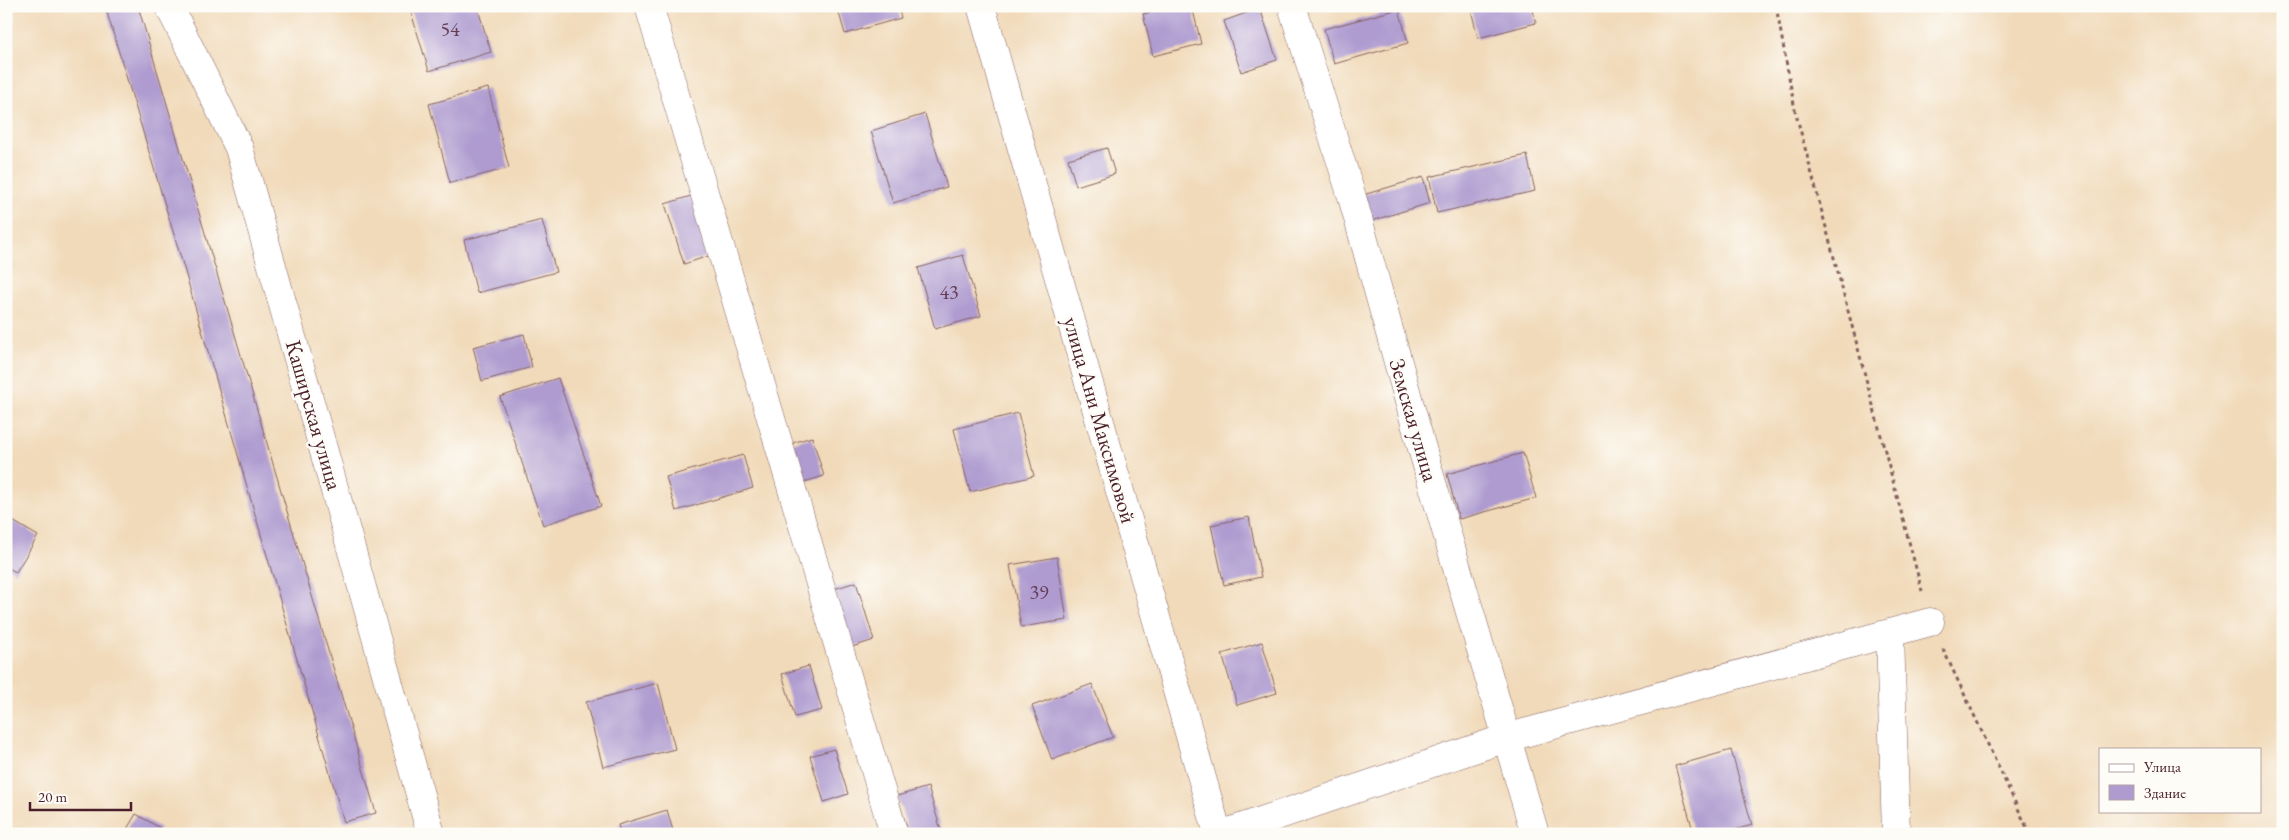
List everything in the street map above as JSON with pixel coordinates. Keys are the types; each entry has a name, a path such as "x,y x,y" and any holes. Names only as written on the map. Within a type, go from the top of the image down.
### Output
{"street":[{"name":"Каширская улица","path":"169,6 239,148 431,834"},
{"path":"649,6 894,834"},
{"name":"улица Ани Максимовой","path":"981,6 1218,834"},
{"name":"Земская улица","path":"1292,6 1352,197 1423,452 1535,834"},
{"path":"1223,834 1506,738 1930,622"},
{"path":"1890,634 1896,834"}],"path":[{"path":"1776,6 1795,110 1930,622 2030,834"}],"building":[{"path":"105,6 138,6 376,813 344,822 181,258"},
{"path":"409,6 477,6 491,52 429,71"},
{"path":"837,6 898,6 901,18 845,34"},
{"path":"1176,6 1192,6 1201,44 1153,56 1143,14"},
{"path":"1470,6 1532,6 1536,23 1478,38"},
{"path":"1260,8 1277,60 1241,72 1224,21"},
{"path":"1399,9 1408,43 1334,64 1324,29"},
{"path":"488,88 509,168 450,183 429,104"},
{"path":"925,114 947,187 893,203 871,131"},
{"path":"1107,148 1115,174 1076,186 1068,159"},
{"path":"1527,155 1535,191 1437,213 1429,177"},
{"path":"1423,177 1430,203 1371,221 1363,195"},
{"path":"694,195 712,255 684,264 665,204"},
{"path":"542,220 556,272 477,293 464,240"},
{"path":"963,255 981,316 935,329 918,268"},
{"path":"524,334 532,367 482,381 473,347"},
{"path":"558,378 601,506 543,525 500,397"},
{"path":"1018,413 1034,476 970,492 954,429"},
{"path":"812,437 824,476 804,482 792,443"},
{"path":"1523,453 1536,498 1459,519 1447,474"},
{"path":"743,455 753,488 676,511 666,477"},
{"path":"6,517 38,536 16,572 6,567"},
{"path":"1249,517 1261,577 1224,585 1211,525"},
{"path":"1057,557 1067,620 1021,627 1010,565"},
{"path":"856,582 874,640 852,647 834,589"},
{"path":"1262,642 1277,693 1237,705 1222,654"},
{"path":"809,666 822,710 795,717 782,674"},
{"path":"658,683 675,749 603,767 586,702"},
{"path":"1092,684 1113,737 1052,760 1032,706"},
{"path":"834,749 848,794 824,802 810,756"},
{"path":"1731,750 1752,825 1721,834 1694,834 1675,766"},
{"path":"928,787 942,834 909,834 897,796"},
{"path":"667,810 674,834 621,834 618,825"},
{"path":"136,814 160,828 156,834 124,834"}]}
